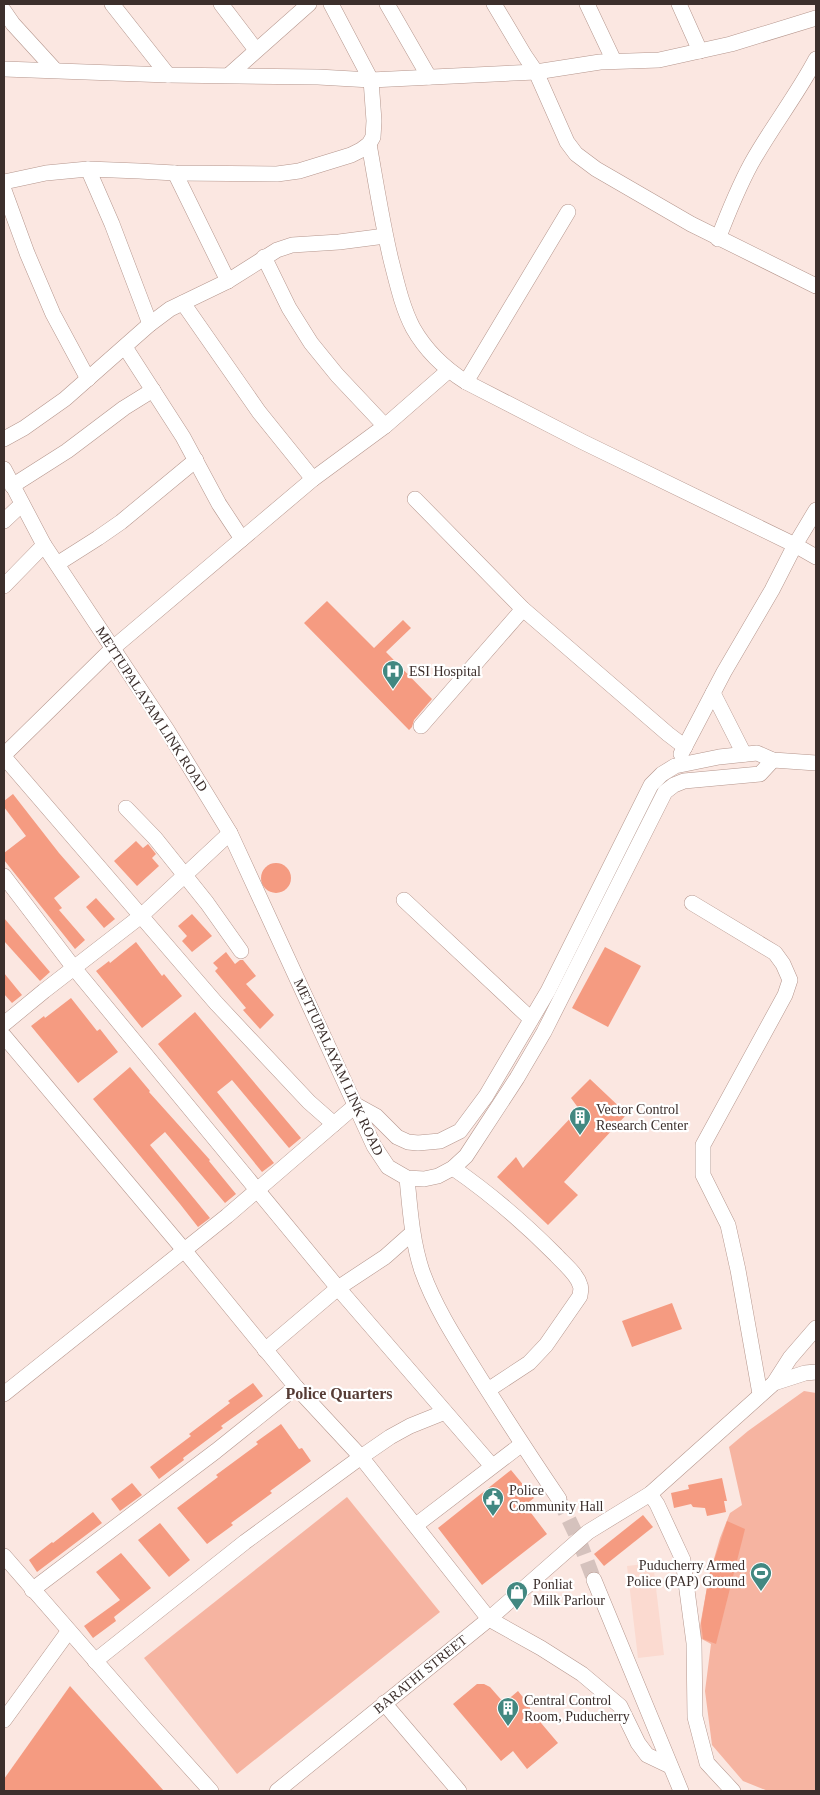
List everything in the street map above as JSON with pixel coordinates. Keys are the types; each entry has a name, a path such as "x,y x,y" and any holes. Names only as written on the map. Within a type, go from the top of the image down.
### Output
{"street":[{"path":"112,4 168,75"},
{"path":"221,4 256,50"},
{"path":"229,75 309,4"},
{"path":"4,182 46,173 88,170 139,170 174,174 277,174 299,171 352,155 368,144 373,137 374,121 371,80 331,4"},
{"path":"387,4 429,77"},
{"path":"494,4 536,72 571,149 596,169 718,239 816,286"},
{"path":"587,4 614,61"},
{"path":"678,4 700,51"},
{"path":"4,11 13,24 55,70"},
{"path":"4,70 371,80 536,72 614,61 659,60 763,35 816,18"},
{"path":"718,239 734,197 751,164 805,79 816,58"},
{"path":"368,144 385,236 400,298 414,329 432,355 448,371 583,442 816,557"},
{"path":"88,170 112,224 150,324"},
{"path":"174,174 228,281"},
{"path":"4,190 27,253 53,314 88,380"},
{"path":"466,382 568,212"},
{"path":"4,439 47,412 88,380 150,324 170,310 228,281 277,250 292,245 339,242 385,236"},
{"path":"264,257 289,308 311,343 337,375 385,426"},
{"path":"183,303 259,412 313,479"},
{"path":"125,347 196,460 219,504 242,539"},
{"path":"334,1124 309,1102 216,1003 4,756 113,648 313,479 385,426 448,371"},
{"path":"12,486 67,451 124,408 153,390"},
{"path":"57,564 121,522 196,460"},
{"name":"METTUPALAYAM LINK ROAD","path":"4,469 44,545 167,730 230,833 374,1146 388,1167 407,1178"},
{"path":"415,499 522,609 685,747"},
{"path":"4,521 22,504"},
{"path":"675,766 713,693 772,590 794,545 816,510"},
{"path":"4,586 44,545"},
{"path":"421,726 522,609"},
{"path":"713,693 744,754"},
{"path":"4,1394 227,1216 356,1106 376,1116 397,1137 408,1142 440,1141 460,1131 486,1096 548,991 652,785 662,774 675,766 744,754 757,754 773,760 816,763"},
{"path":"559,1499 449,1328 434,1300 422,1270 412,1233 407,1178 424,1179 438,1176 453,1168 466,1156 517,1078 544,1032 665,792 684,781 760,774 773,760"},
{"path":"126,808 155,838 241,951"},
{"path":"4,1024 141,916 230,833"},
{"path":"4,876 74,968 338,1288 492,1466"},
{"path":"404,900 532,1019"},
{"path":"692,904 775,954 784,964 790,980 785,995 703,1145 703,1175 728,1225 760,1394"},
{"path":"4,1036 184,1250 296,1387 361,1457 489,1619 541,1648 582,1674 620,1706 638,1743 647,1755 670,1766"},
{"path":"453,1168 487,1192 514,1215 564,1263 576,1277 581,1287 580,1296 546,1345 529,1363 488,1390"},
{"path":"265,1350 338,1288 385,1257 412,1233"},
{"path":"774,1382 790,1358 816,1328"},
{"path":"774,1382 804,1373 816,1372"},
{"name":"BARATHI STREET","path":"276,1791 489,1619 588,1532 650,1494 774,1382"},
{"path":"32,1590 216,1451 296,1387"},
{"path":"95,1661 245,1542 361,1457 410,1426 445,1412"},
{"path":"416,1525 522,1444"},
{"path":"650,1494 658,1504 683,1560 694,1643 695,1716 707,1762 733,1791"},
{"path":"4,1556 68,1632 211,1791"},
{"path":"594,1580 681,1791"},
{"path":"4,1720 68,1632"},
{"path":"384,1703 459,1791"}],"shaded area":[{"name":"Puducherry Armed Police (PAP) Ground","path":"804,1391 816,1393 816,1791 768,1791 743,1781 712,1745 705,1691 711,1644 698,1637 709,1576 720,1538 730,1513 742,1505 729,1447"},
{"path":"347,1497 440,1612 237,1774 144,1658"},
{"path":"653,1563 664,1655 638,1658 627,1566"}],"building":[{"path":"327,601 374,648 403,620 411,628 386,652 432,699 414,720 409,730 304,623"},
{"path":"13,794 80,877 54,898 62,908 59,910 85,940 75,949 4,860 4,853 26,836 4,807 4,801"},
{"path":"136,841 143,848 148,844 156,854 152,858 159,866 137,886 114,861"},
{"path":"276,863 287,867 291,878 287,889 276,893 265,889 261,878 265,867"},
{"path":"96,898 115,919 104,928 86,907"},
{"path":"192,914 212,936 192,952 182,941 187,936 178,926"},
{"path":"4,918 50,972 40,981 4,941"},
{"path":"136,942 162,976 164,974 182,996 142,1028 96,971 109,961 110,963"},
{"path":"605,947 641,966 608,1027 572,1008"},
{"path":"226,952 235,964 243,960 256,976 246,984 274,1015 260,1029 243,1010 246,1008 215,971 218,968 213,963"},
{"path":"4,973 22,995 12,1003 4,994"},
{"path":"71,998 97,1031 100,1029 118,1052 78,1083 31,1026"},
{"path":"195,1012 301,1138 289,1148 232,1080 217,1092 274,1163 262,1172 158,1044"},
{"path":"130,1067 149,1092 210,1160 236,1194 225,1203 165,1132 150,1145 210,1218 198,1227 93,1099"},
{"name":"Vector Control Research Center","path":"590,1079 627,1114 564,1182 578,1195 548,1225 497,1177 516,1157 523,1168 579,1109 571,1098"},
{"path":"672,1303 682,1329 632,1347 622,1321"},
{"path":"253,1383 263,1396 221,1426 223,1428 159,1479 150,1467 191,1436 189,1434 230,1403 228,1401"},
{"path":"281,1424 299,1449 302,1448 311,1461 270,1491 272,1493 231,1523 233,1525 207,1544 177,1508 218,1477 216,1475 258,1444 256,1442"},
{"name":"Police Community Hall","path":"511,1470 534,1498 525,1505 547,1534 482,1585 438,1528"},
{"path":"722,1478 727,1501 724,1501 726,1512 707,1516 705,1508 693,1507 691,1504 674,1508 671,1493 689,1489 688,1485"},
{"path":"132,1483 142,1495 120,1511 111,1499"},
{"path":"93,1512 102,1523 37,1572 29,1560"},
{"path":"643,1515 653,1527 604,1566 594,1554"},
{"path":"727,1521 745,1529 716,1644 703,1639 701,1623 709,1576"},
{"path":"160,1523 190,1560 169,1577 138,1540"},
{"path":"121,1553 151,1588 114,1617 116,1621 93,1638 84,1626 120,1600 96,1572"},
{"name":"Central Control Room, Puducherry","path":"477,1684 484,1684 490,1687 504,1703 518,1691 530,1706 530,1710 558,1743 527,1769 513,1751 501,1761 453,1704"},
{"path":"70,1686 164,1791 4,1791 4,1779"}],"tunnel":[{"path":"559,1499 580,1543 594,1580"}],"place":[{"name":"ESI Hospital","path":"393,690"},
{"name":"Vector Control Research Center","path":"580,1136"},
{"name":"Police Community Hall","path":"493,1517"},
{"name":"Puducherry Armed Police (PAP) Ground","path":"761,1592"},
{"name":"Ponliat Milk Parlour","path":"517,1611"},
{"name":"Central Control Room, Puducherry","path":"508,1727"}],"district":[{"name":"Police Quarters","path":"339,1393"}]}
